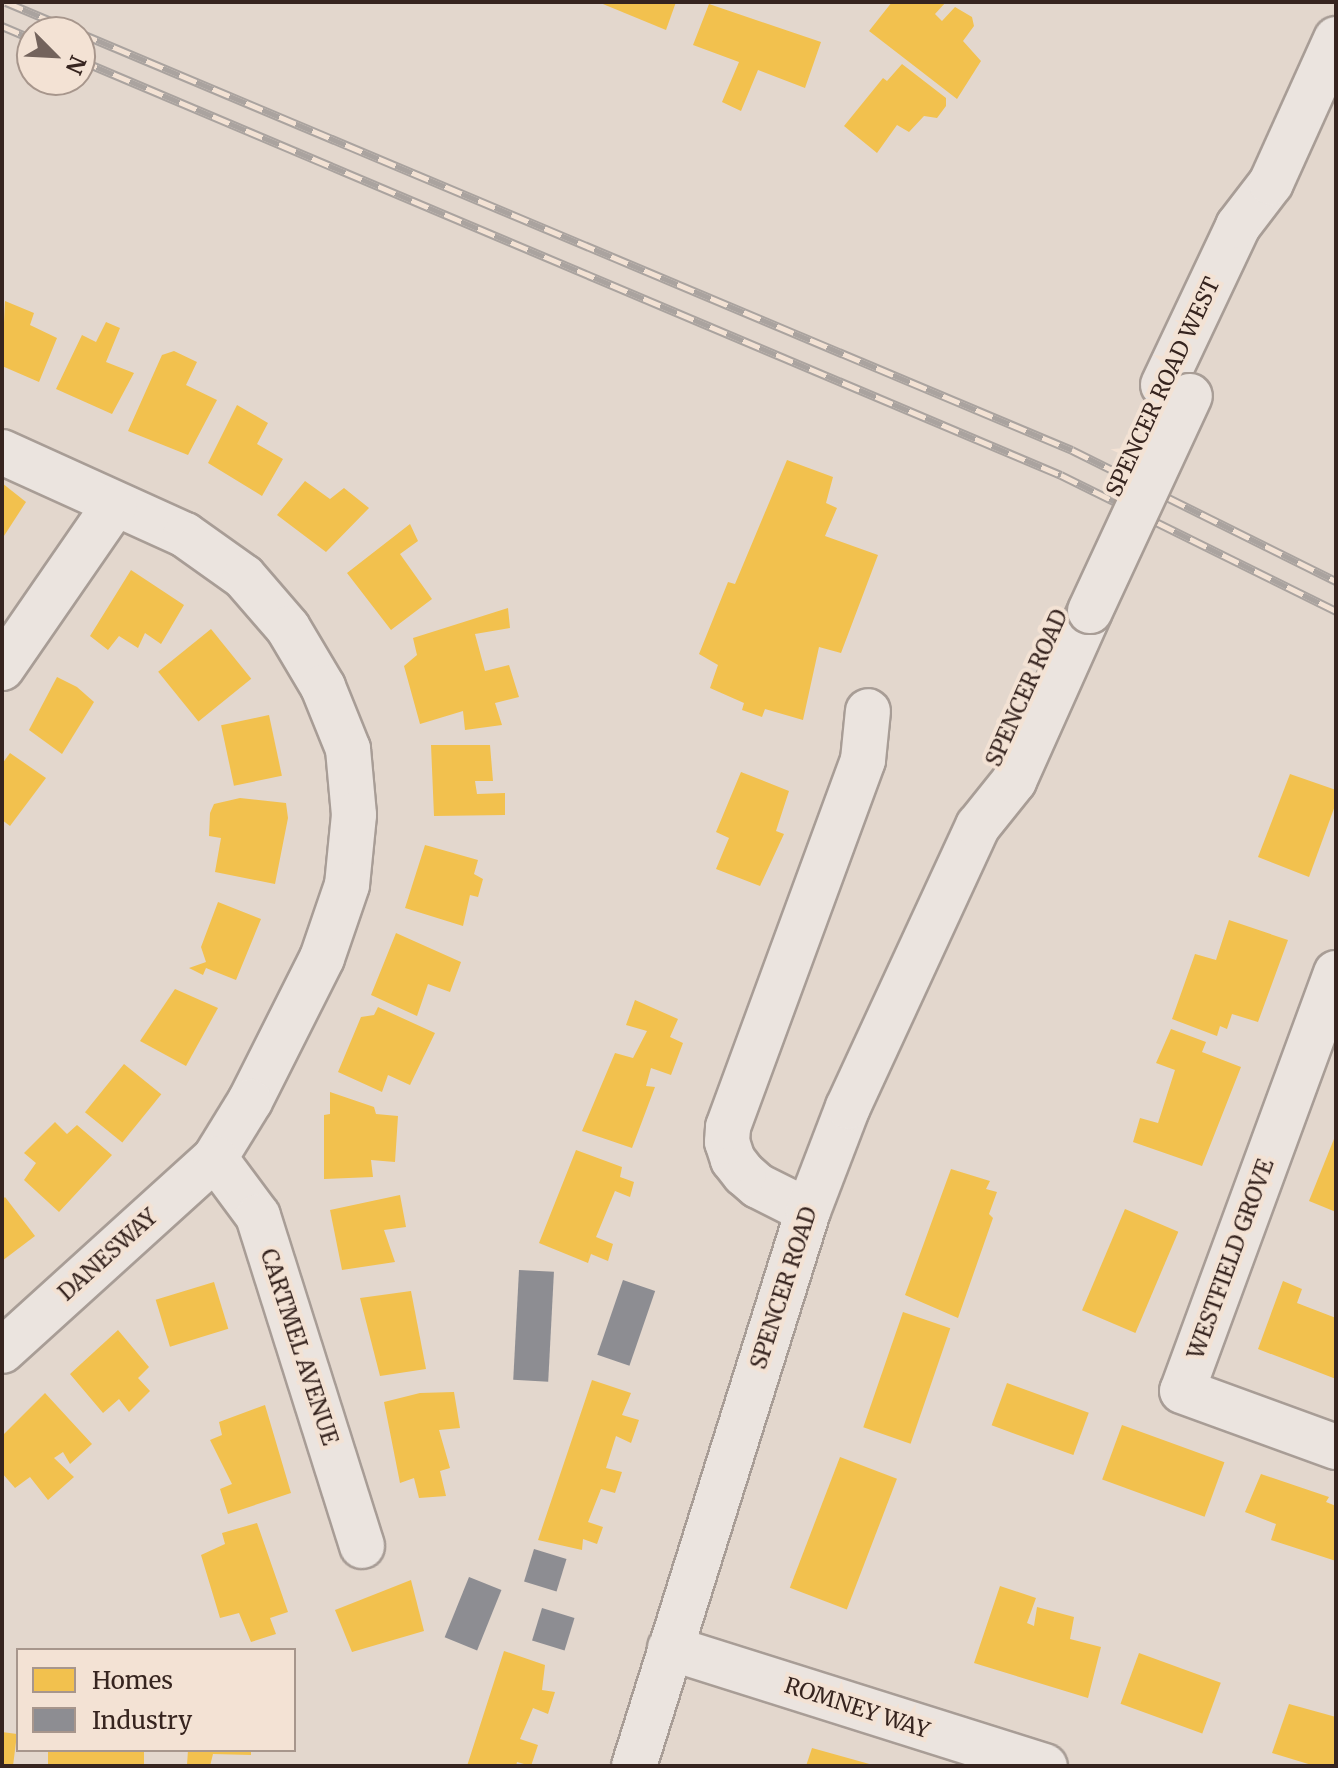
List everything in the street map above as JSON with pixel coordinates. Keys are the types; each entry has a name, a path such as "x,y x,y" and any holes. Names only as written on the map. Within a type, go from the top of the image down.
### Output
{"street":[{"name":"SPENCER ROAD WEST","path":"1079,604 1177,391 1238,226 1271,183 1336,39"},
{"name":"DANESWAY","path":"2,452 185,535 244,577 295,639 323,687 348,749 354,815 347,885 322,958 250,1101 215,1158 2,1351"},
{"path":"2,668 115,504"},
{"name":"SPENCER ROAD","path":"634,1766 808,1211 848,1107 978,826 988,769 1079,604"},
{"path":"808,1211 758,1186 744,1174 733,1160 727,1142 728,1127 863,760 868,711"},
{"name":"WESTFIELD GROVE","path":"1336,973 1182,1391 1336,1447"},
{"name":"CARTMEL AVENUE","path":"215,1158 258,1216 362,1546"},
{"name":"ROMNEY WAY","path":"670,1648 1045,1766"}],"building: Homes":[{"path":"598,2 676,2 666,30"},
{"path":"892,2 946,2 935,14 942,21 955,7 972,17 974,26 963,41 981,61 957,99 869,31"},
{"path":"709,4 821,42 805,88 758,70 741,111 722,102 739,62 693,45"},
{"path":"902,64 946,98 946,106 937,118 924,116 909,132 897,125 877,153 844,126 883,78 887,81"},
{"path":"5,301 34,313 30,325 57,338 39,382 2,366"},
{"path":"106,322 120,328 106,362 134,373 112,414 56,389 82,335 96,342"},
{"path":"174,351 197,362 186,385 217,400 188,455 128,431 162,355"},
{"path":"237,405 268,423 257,444 283,459 262,496 208,463"},
{"path":"787,460 833,477 826,503 837,508 825,536 878,555 841,653 819,647 803,720 765,709 762,717 742,710 744,703 710,688 718,665 699,654 728,582 735,584"},
{"path":"305,481 330,499 344,488 369,508 326,552 277,515"},
{"path":"2,483 26,502 2,539"},
{"path":"410,524 418,541 400,554 432,599 391,630 347,573"},
{"path":"131,570 184,605 161,644 145,633 138,648 119,636 108,650 90,636"},
{"path":"508,608 510,628 475,634 485,671 509,665 519,697 495,703 502,725 465,730 463,711 420,724 404,666 417,655 413,638"},
{"path":"211,629 251,679 198,722 158,672"},
{"path":"57,677 77,687 94,702 62,754 29,730"},
{"path":"269,715 282,776 234,786 221,725"},
{"path":"431,745 490,745 493,781 475,781 477,794 505,793 505,815 434,816"},
{"path":"10,753 46,778 10,826 2,820 2,764"},
{"path":"741,772 789,791 776,831 784,834 760,886 716,869 729,838 716,832"},
{"path":"1290,774 1336,790 1336,803 1309,877 1258,857"},
{"path":"240,798 286,803 288,818 275,884 215,872 221,838 209,836 210,813 214,804"},
{"path":"425,845 478,860 474,874 483,879 478,897 470,895 463,926 405,908"},
{"path":"218,902 261,919 236,980 206,968 203,975 189,968 206,962 201,947"},
{"path":"1229,920 1288,940 1258,1022 1232,1014 1227,1029 1220,1026 1217,1036 1172,1019 1195,954 1216,960"},
{"path":"396,933 461,962 450,992 428,984 417,1016 371,995"},
{"path":"175,989 218,1008 186,1066 140,1041"},
{"path":"635,1000 678,1019 670,1037 683,1043 671,1075 651,1068 646,1086 655,1087 632,1148 582,1131 615,1053 633,1058 647,1031 626,1025"},
{"path":"378,1007 435,1033 410,1085 388,1075 382,1092 338,1072 361,1017 374,1015"},
{"path":"1171,1029 1206,1042 1202,1052 1241,1067 1202,1166 1133,1142 1140,1118 1158,1123 1175,1070 1156,1063"},
{"path":"124,1064 161,1094 122,1142 85,1112"},
{"path":"330,1092 374,1107 376,1114 398,1116 395,1162 371,1160 373,1177 324,1179 324,1115 330,1114"},
{"path":"55,1122 67,1134 77,1125 112,1155 59,1212 24,1180 36,1163 24,1153"},
{"path":"1336,1134 1336,1212 1309,1201"},
{"path":"576,1150 622,1167 620,1177 634,1182 630,1197 615,1191 596,1237 613,1244 608,1261 591,1254 588,1263 539,1243"},
{"path":"951,1169 990,1181 986,1189 997,1192 989,1214 993,1218 958,1318 905,1295"},
{"path":"400,1195 406,1227 384,1230 395,1262 342,1270 330,1210"},
{"path":"5,1197 35,1236 2,1261 2,1200"},
{"path":"1125,1209 1178,1232 1135,1333 1082,1310"},
{"path":"1283,1281 1302,1289 1297,1303 1336,1318 1336,1379 1258,1349"},
{"path":"214,1282 228,1329 170,1347 156,1300"},
{"path":"411,1291 426,1369 380,1376 360,1298"},
{"path":"903,1312 950,1328 911,1444 863,1427"},
{"path":"118,1330 149,1367 138,1378 150,1391 129,1412 119,1399 103,1413 70,1374"},
{"path":"592,1380 631,1393 622,1415 639,1420 631,1443 616,1436 606,1468 622,1472 615,1493 601,1489 588,1522 603,1527 597,1544 583,1539 582,1550 538,1540"},
{"path":"1007,1383 1089,1413 1073,1455 992,1425"},
{"path":"454,1392 460,1428 439,1430 450,1468 440,1471 446,1496 419,1498 414,1478 400,1483 384,1402 420,1393"},
{"path":"45,1393 92,1444 70,1464 63,1452 54,1458 74,1477 48,1500 30,1477 15,1488 2,1473 2,1436"},
{"path":"265,1405 291,1493 228,1514 220,1489 232,1484 210,1440 222,1435 219,1422"},
{"path":"1122,1425 1224,1462 1205,1517 1102,1480"},
{"path":"840,1457 897,1479 847,1610 790,1588"},
{"path":"1261,1474 1329,1497 1326,1502 1336,1506 1336,1561 1271,1540 1276,1524 1245,1512"},
{"path":"257,1523 288,1612 270,1618 276,1634 251,1642 239,1613 220,1618 201,1555 225,1544 222,1533"},
{"path":"411,1580 424,1631 352,1652 335,1610"},
{"path":"1000,1586 1036,1598 1027,1623 1034,1626 1037,1607 1074,1617 1070,1639 1101,1647 1088,1698 974,1663"},
{"path":"504,1651 545,1665 542,1690 555,1692 548,1714 533,1708 520,1739 538,1745 531,1766 517,1762 516,1766 467,1766"},
{"path":"1139,1653 1221,1683 1202,1733 1121,1704"},
{"path":"1289,1704 1336,1717 1336,1766 1315,1766 1272,1753"},
{"path":"2,1732 16,1734 13,1766 2,1766"},
{"path":"812,1748 873,1765 873,1766 806,1766"},
{"path":"48,1752 144,1752 144,1766 48,1766"},
{"path":"188,1752 251,1752 251,1755 213,1754 210,1766 187,1765"}],"building: Industry":[{"path":"519,1270 554,1272 548,1382 513,1380"},
{"path":"623,1280 655,1291 629,1366 597,1355"},
{"path":"534,1549 567,1559 557,1591 524,1582"},
{"path":"469,1577 501,1590 477,1650 445,1637"},
{"path":"542,1608 575,1618 565,1650 532,1641"}],"railway":[{"path":"6,2 39,16"},
{"path":"2,26 16,32"},
{"path":"96,40 1072,450 1336,581"},
{"path":"96,67 1061,475 1336,611"}]}
